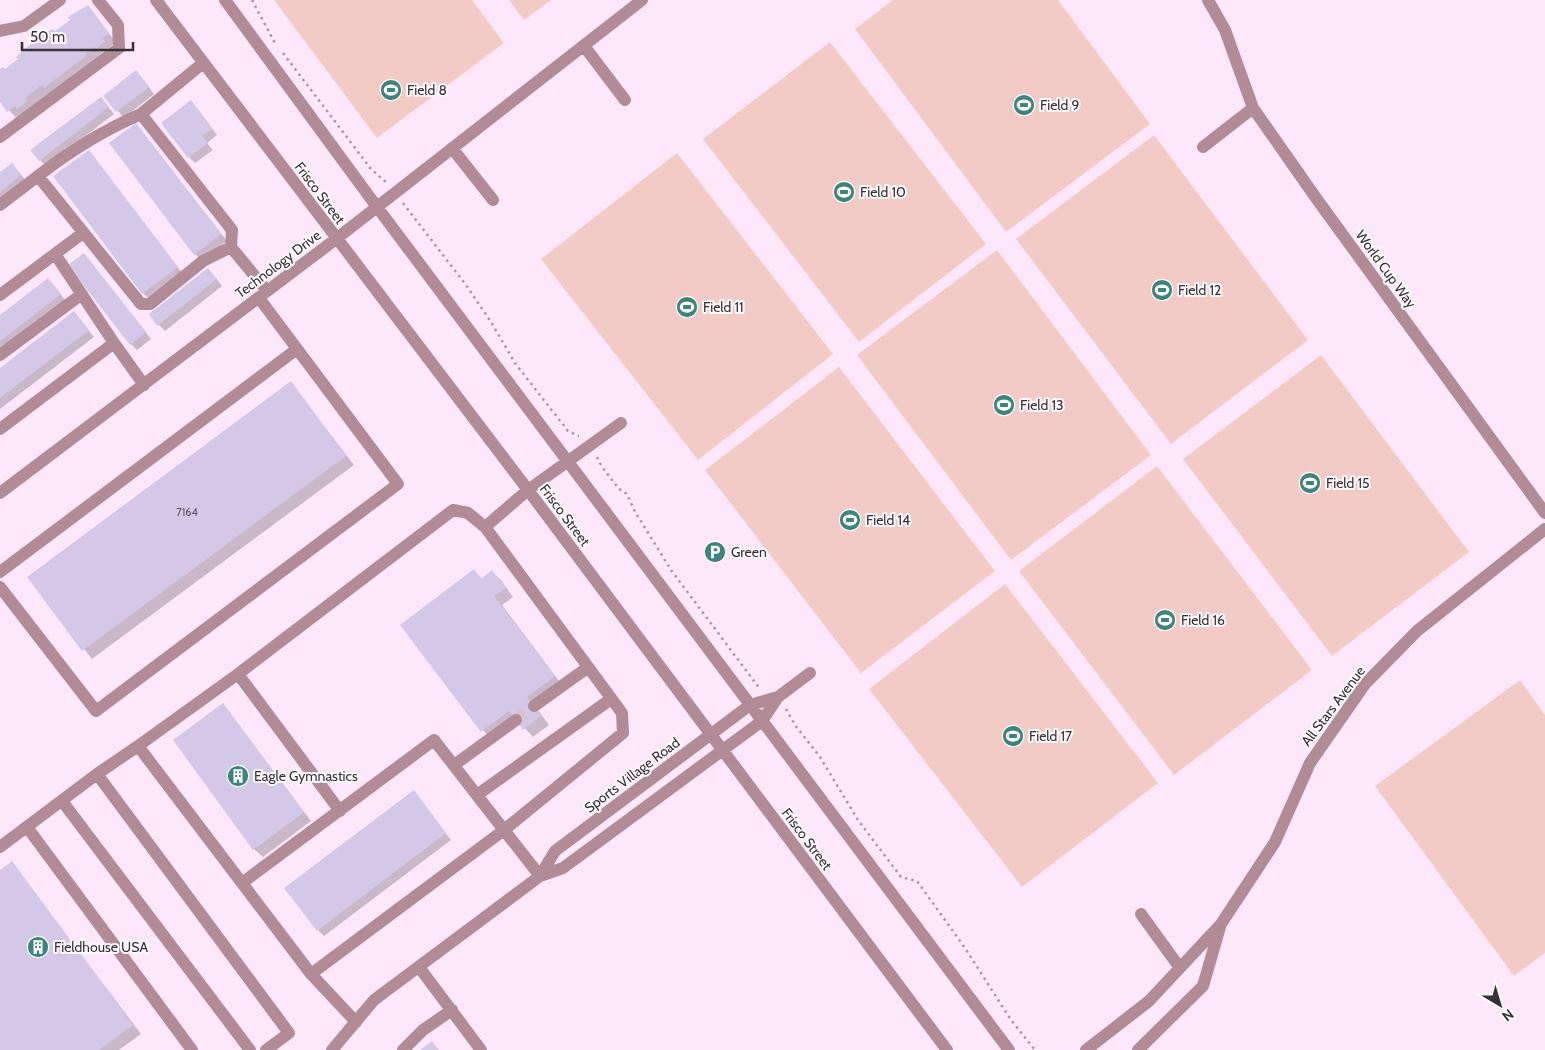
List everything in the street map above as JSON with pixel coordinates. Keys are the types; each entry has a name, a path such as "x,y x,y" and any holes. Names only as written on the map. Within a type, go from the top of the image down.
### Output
{"street":[{"path":"0,32 24,26 60,0"},
{"path":"0,137 119,48 118,25 98,0"},
{"name":"Frisco Street","path":"156,0 528,490 947,1050"},
{"path":"225,0 377,207 1010,1050"},
{"name":"Technology Drive","path":"0,493 336,239 642,0"},
{"name":"World Cup Way","path":"1208,0 1224,30 1253,108 1321,206 1545,513"},
{"name":"World Cup Way","path":"1218,0 1224,30"},
{"path":"584,46 625,100"},
{"path":"0,205 79,146 115,125 142,114 203,63"},
{"path":"1203,147 1253,108"},
{"path":"0,586 96,712 398,484 297,349 231,247 232,230 142,114"},
{"path":"452,148 493,200"},
{"path":"38,176 141,304 150,304 203,261 231,247"},
{"path":"0,295 83,233"},
{"path":"55,254 144,385"},
{"path":"0,355 82,294"},
{"path":"0,429 114,343"},
{"path":"0,572 297,349"},
{"path":"485,527 528,490 620,423"},
{"path":"0,848 97,774 238,674 453,510 468,513 485,527 622,713 623,733 504,830 311,974"},
{"name":"All Stars Avenue","path":"1086,1050 1149,1001 1221,924 1275,842 1310,763 1365,684 1417,631 1545,529"},
{"path":"534,706 587,668"},
{"path":"750,705 778,697 810,673"},
{"path":"238,674 340,810"},
{"name":"Sports Village Road","path":"332,1050 374,1000 540,876 563,868 762,721 778,697"},
{"path":"477,795 611,699"},
{"name":"Sports Village Road","path":"540,876 555,851 750,705"},
{"path":"454,765 516,720"},
{"path":"242,883 434,740 540,876"},
{"path":"138,746 311,974 356,1022"},
{"path":"97,774 290,1033 266,1050"},
{"path":"62,801 250,1050"},
{"path":"27,827 192,1050"},
{"path":"1141,914 1180,968"},
{"name":"All Stars Avenue","path":"1138,1050 1203,986 1221,924"},
{"path":"419,967 482,1050"},
{"path":"403,1050 423,1030 452,1010"}],"path":[{"path":"252,0 276,45 371,169 383,178 466,285 515,363 568,431 580,436 619,489 627,494 634,510 671,570 753,682 760,689 772,691 778,697 795,725 820,757 858,820 901,877 905,880 914,879 917,881 965,948 1012,1020 1035,1050"}],"shaded area":[{"name":"Field 8","path":"274,0 472,0 504,43 377,138"},
{"path":"509,0 551,0 524,20"},
{"name":"Field 9","path":"893,0 1058,0 1150,124 1006,232 855,29"},
{"name":"Field 10","path":"830,42 986,244 859,342 703,139"},
{"name":"Field 12","path":"1154,135 1308,340 1171,444 1016,239"},
{"name":"Field 11","path":"677,153 833,354 698,460 541,259"},
{"name":"Field 13","path":"997,250 1151,455 1011,560 857,355"},
{"name":"Field 15","path":"1321,355 1469,552 1332,656 1183,459"},
{"name":"Field 14","path":"839,367 995,571 861,673 705,470"},
{"name":"Field 16","path":"1157,466 1312,670 1174,775 1019,571"},
{"name":"Field 17","path":"1005,584 1158,783 1022,887 869,689"},
{"path":"1520,680 1545,715 1545,953 1514,976 1375,786"}],"building":[{"path":"88,5 109,33 103,38 105,41 96,49 94,47 85,53 87,55 44,88 42,85 25,98 28,101 17,109 15,106 7,112 0,102 0,69 3,67 5,69 18,59 16,57 26,48 45,33 53,29 55,31 70,20 68,17"},
{"path":"136,70 149,87 116,112 103,96"},
{"path":"101,97 109,107 39,161 30,150"},
{"path":"191,100 212,129 202,136 208,143 188,158 161,123"},
{"path":"136,123 221,234 194,255 109,143"},
{"path":"89,150 178,267 142,294 53,176"},
{"path":"12,163 21,175 0,192 0,172"},
{"path":"84,253 146,332 130,345 68,265"},
{"path":"208,268 217,279 157,326 149,314"},
{"path":"48,278 61,294 0,341 0,315"},
{"path":"74,311 89,330 0,398 0,368"},
{"path":"291,381 346,456 82,651 27,577"},
{"path":"474,569 481,579 492,570 506,588 494,596 555,676 527,697 541,716 523,730 509,711 481,732 400,625"},
{"name":"Eagle Gymnastics","path":"223,703 304,812 253,850 173,740"},
{"path":"414,790 446,833 317,931 284,888"},
{"name":"Fieldhouse USA","path":"12,861 133,1025 99,1050 0,1050 0,870"},
{"path":"432,1041 439,1050 420,1050"}],"tunnel":[{"path":"516,720 534,706"}],"place":[{"name":"Field 8","path":"391,90"},
{"name":"Field 9","path":"1024,105"},
{"name":"Field 10","path":"844,192"},
{"name":"Field 12","path":"1162,290"},
{"name":"Field 11","path":"687,307"},
{"name":"Field 13","path":"1004,405"},
{"name":"Field 15","path":"1310,483"},
{"name":"Field 14","path":"850,520"},
{"name":"Green","path":"715,552"},
{"name":"Field 16","path":"1165,620"},
{"name":"Field 17","path":"1013,736"},
{"name":"Eagle Gymnastics","path":"238,776"},
{"name":"Fieldhouse USA","path":"38,947"}]}
